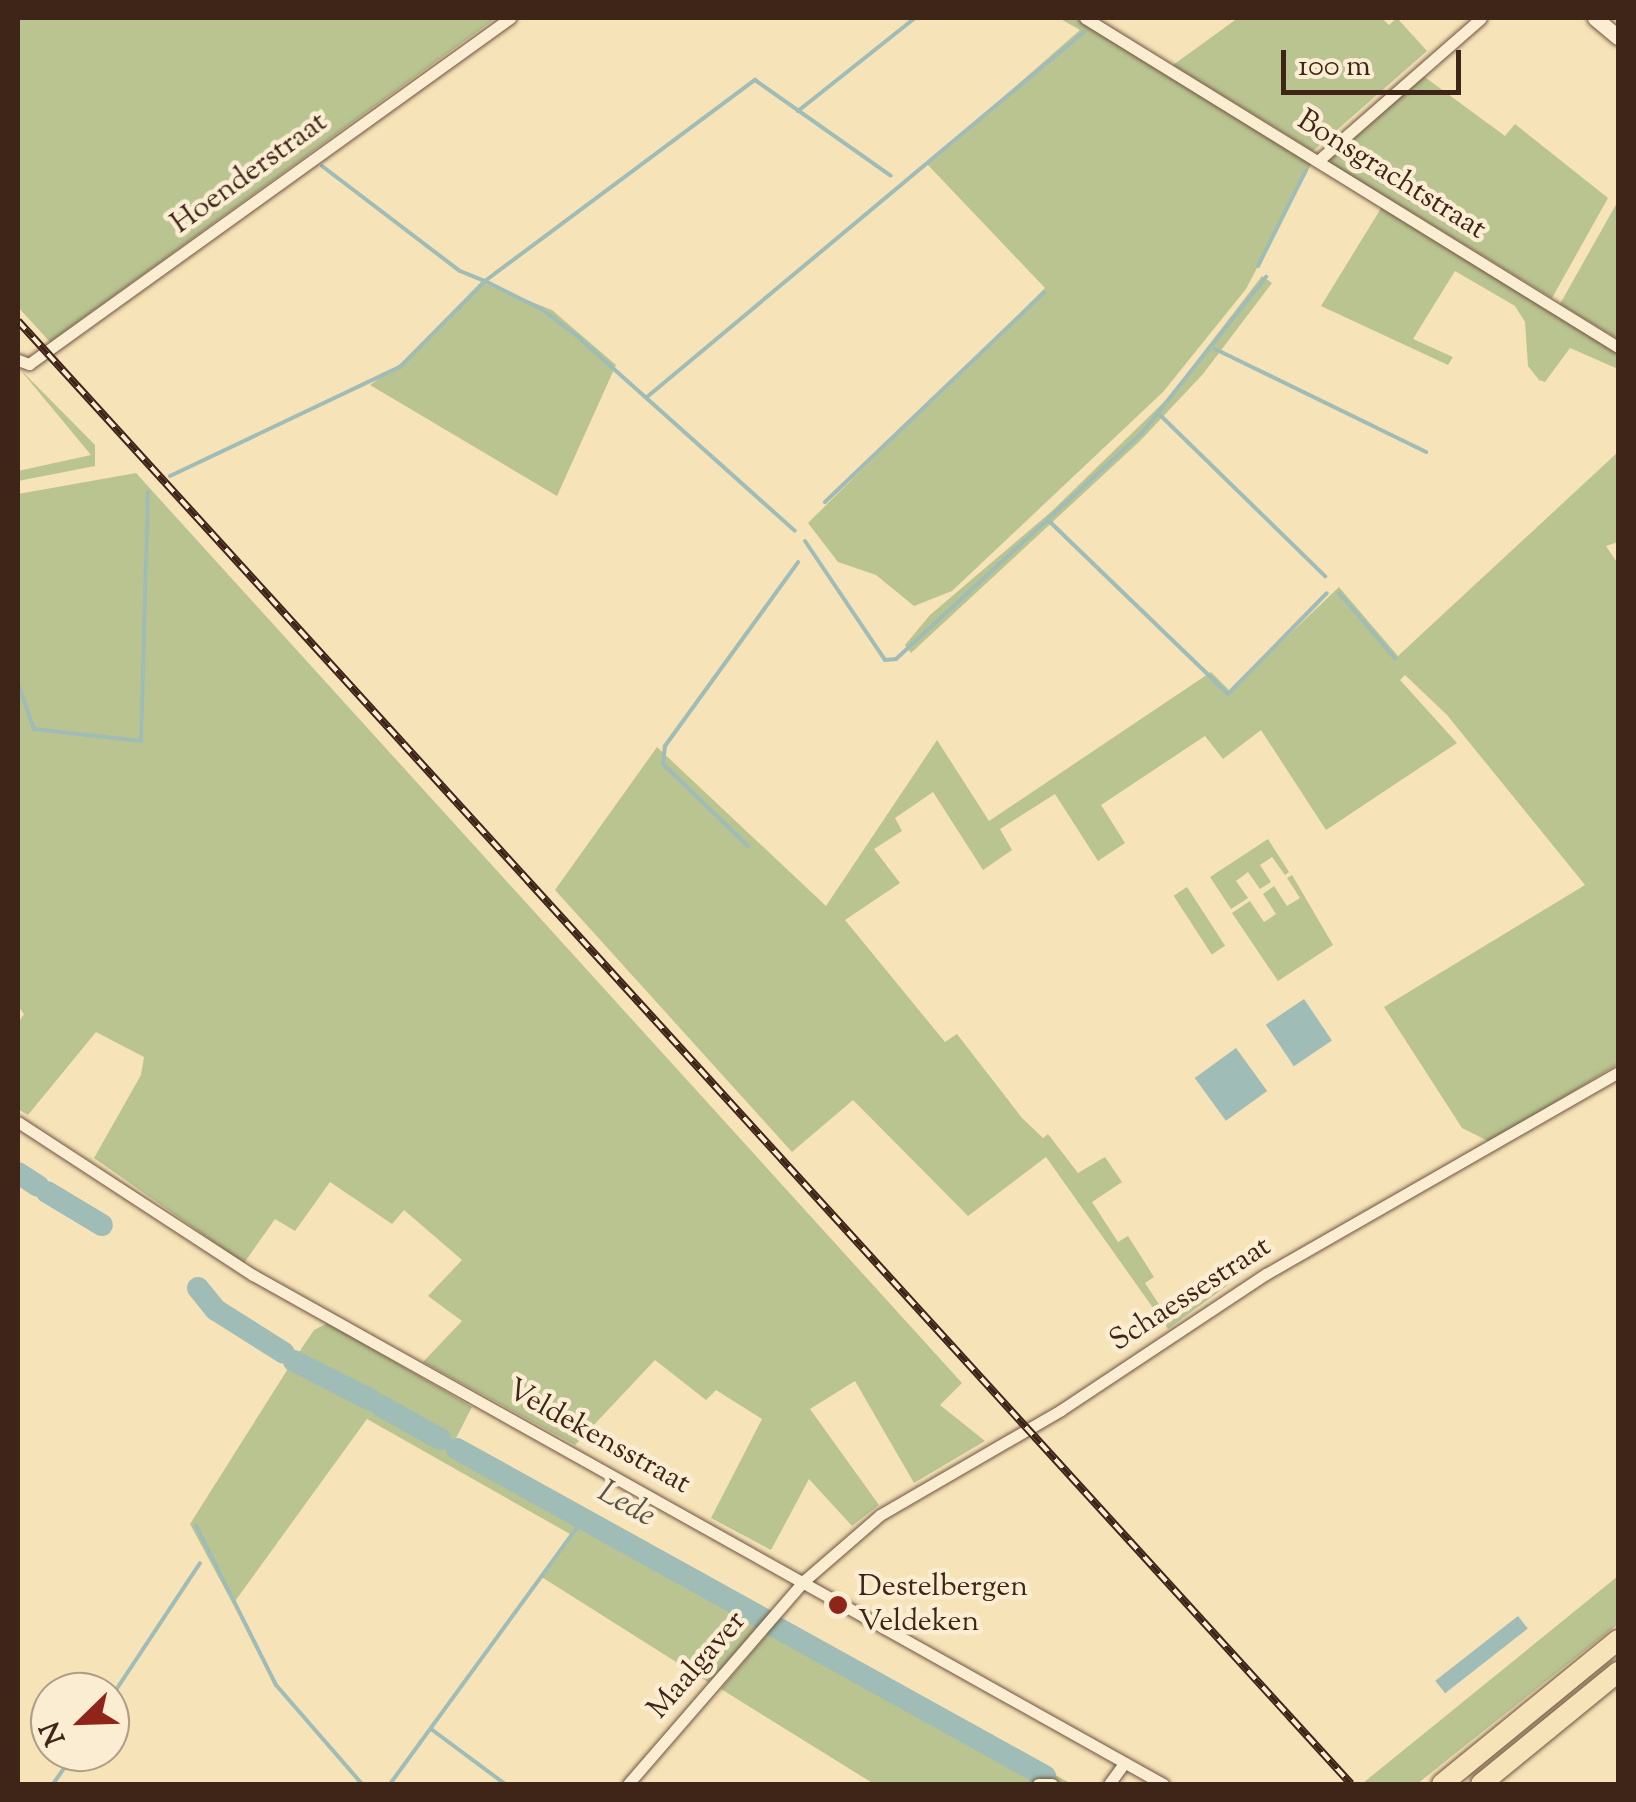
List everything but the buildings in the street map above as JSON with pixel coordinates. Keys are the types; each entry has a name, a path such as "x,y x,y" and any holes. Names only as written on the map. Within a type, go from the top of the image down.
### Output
{"highway":[{"path":"1442,1784 1618,1640"},
{"path":"1481,1784 1618,1672"}],"street":[{"name":"Hoenderstraat","path":"18,360 30,364 510,18"},
{"name":"Bonsgrachtstraat","path":"1084,18 1618,347"},
{"path":"1319,160 1481,18"},
{"path":"1595,18 1618,36"},
{"name":"Schaessestraat","path":"805,1580 904,1498 1040,1422 1266,1274 1618,1072"},
{"name":"Veldekensstraat","path":"18,1122 253,1276 805,1580 1163,1784"},
{"name":"Maalgaver","path":"628,1784 805,1580"},
{"path":"1108,1784 1124,1763"},
{"path":"1038,1784 1052,1784"}],"green space":[{"path":"18,18 496,18 50,342 18,307"},
{"path":"1059,18 1080,18 1313,161 1246,289 1163,392 952,591 914,606 876,575 838,562 808,523 1045,288 927,164 1080,30"},
{"path":"1238,18 1382,18 1389,25 1397,18 1427,51 1313,151 1173,65"},
{"path":"1422,75 1505,136 1515,124 1608,198 1552,298 1332,164 1330,156"},
{"path":"1618,201 1618,339 1560,304"},
{"path":"1383,205 1618,353 1618,369 1570,348 1545,382 1539,380 1528,366 1525,322 1515,306 1455,271 1413,339 1453,357 1448,365 1321,306"},
{"path":"1262,276 1272,283 1203,374 1140,441 911,653 905,645 930,615 1052,511 1168,398"},
{"path":"481,282 552,310 616,365 557,496 370,385 409,358"},
{"path":"18,367 95,445 95,466 18,481 18,471 91,455"},
{"path":"1618,452 1618,542 1606,546 1618,564 1618,1064 1490,1142 1462,1128 1384,1007 1585,885 1447,715 1405,675 1400,680 1457,743 1326,830 1261,730 1223,759 1205,736 1101,805 1125,843 1098,861 1055,794 1000,829 1012,850 983,870 933,792 895,818 902,831 874,849 900,883 845,920 945,1042 957,1034 1022,1118 1043,1138 1048,1134 1078,1173 1105,1157 1122,1182 1092,1202 1118,1242 1128,1236 1154,1277 1145,1283 1170,1321 1236,1279 1168,1329 1046,1157 968,1216 853,1100 792,1152 555,890 657,747 826,906 937,740 989,821 1211,672 1230,691 1339,587 1398,656"},
{"path":"136,473 962,1383 940,1405 985,1441 914,1483 855,1381 810,1409 879,1505 852,1526 809,1479 771,1550 711,1518 762,1419 716,1390 706,1400 655,1360 575,1445 423,1362 462,1321 428,1296 462,1260 404,1210 392,1224 330,1182 295,1231 275,1219 244,1263 94,1158 141,1075 144,1057 96,1032 28,1115 18,1109 18,1023 24,1014 18,1006 18,494"},
{"path":"1268,839 1289,872 1285,875 1272,857 1260,865 1271,882 1260,889 1248,872 1236,881 1248,898 1231,909 1210,877"},
{"path":"1292,875 1333,945 1278,981 1232,913 1250,901 1264,922 1276,914 1263,894 1274,886 1287,906 1300,898 1287,878"},
{"path":"1187,887 1225,946 1212,954 1174,896"},
{"path":"328,1323 472,1407 454,1442 766,1615 711,1684 540,1576 570,1534 367,1419 233,1604 190,1524 314,1330"},
{"path":"1618,1576 1618,1624 1417,1784 1363,1783"},
{"path":"780,1619 1072,1784 874,1784 721,1689"}],"water":[{"path":"1304,999 1332,1040 1294,1066 1266,1025"},
{"path":"1236,1048 1267,1091 1226,1121 1195,1078"},
{"path":"1518,1616 1528,1629 1445,1693 1435,1681"}],"waterway":[{"path":"798,111 915,18"},
{"path":"647,397 1084,32"},
{"path":"322,166 460,271 485,281 755,80 891,176"},
{"path":"1258,266 1306,170"},
{"path":"805,541 885,660 896,659 1141,434 1266,277"},
{"path":"170,476 400,367 485,281 543,310 577,336 795,531"},
{"path":"825,502 1044,293"},
{"path":"1215,349 1426,452"},
{"path":"1160,415 1325,576"},
{"path":"18,684 34,729 141,741 148,492"},
{"path":"1049,521 1228,694 1327,593"},
{"path":"748,846 663,764 665,746 798,562"},
{"path":"1339,593 1395,658"},
{"name":"Lede","path":"18,1173 38,1186"},
{"name":"Lede","path":"47,1192 102,1225"},
{"name":"Lede","path":"198,1288 216,1310 284,1353"},
{"name":"Lede","path":"294,1361 371,1400"},
{"name":"Lede","path":"381,1406 440,1439"},
{"name":"Lede","path":"457,1449 764,1619"},
{"path":"390,1784 583,1519"},
{"path":"196,1526 276,1685 362,1784"},
{"path":"128,1672 200,1563"},
{"name":"Lede","path":"774,1626 1045,1776"},
{"path":"431,1729 505,1784"},
{"path":"53,1784 61,1772"}],"railway":[{"path":"18,321 1351,1784"}],"place":[{"name":"Destelbergen Veldeken","path":"838,1605"}]}
